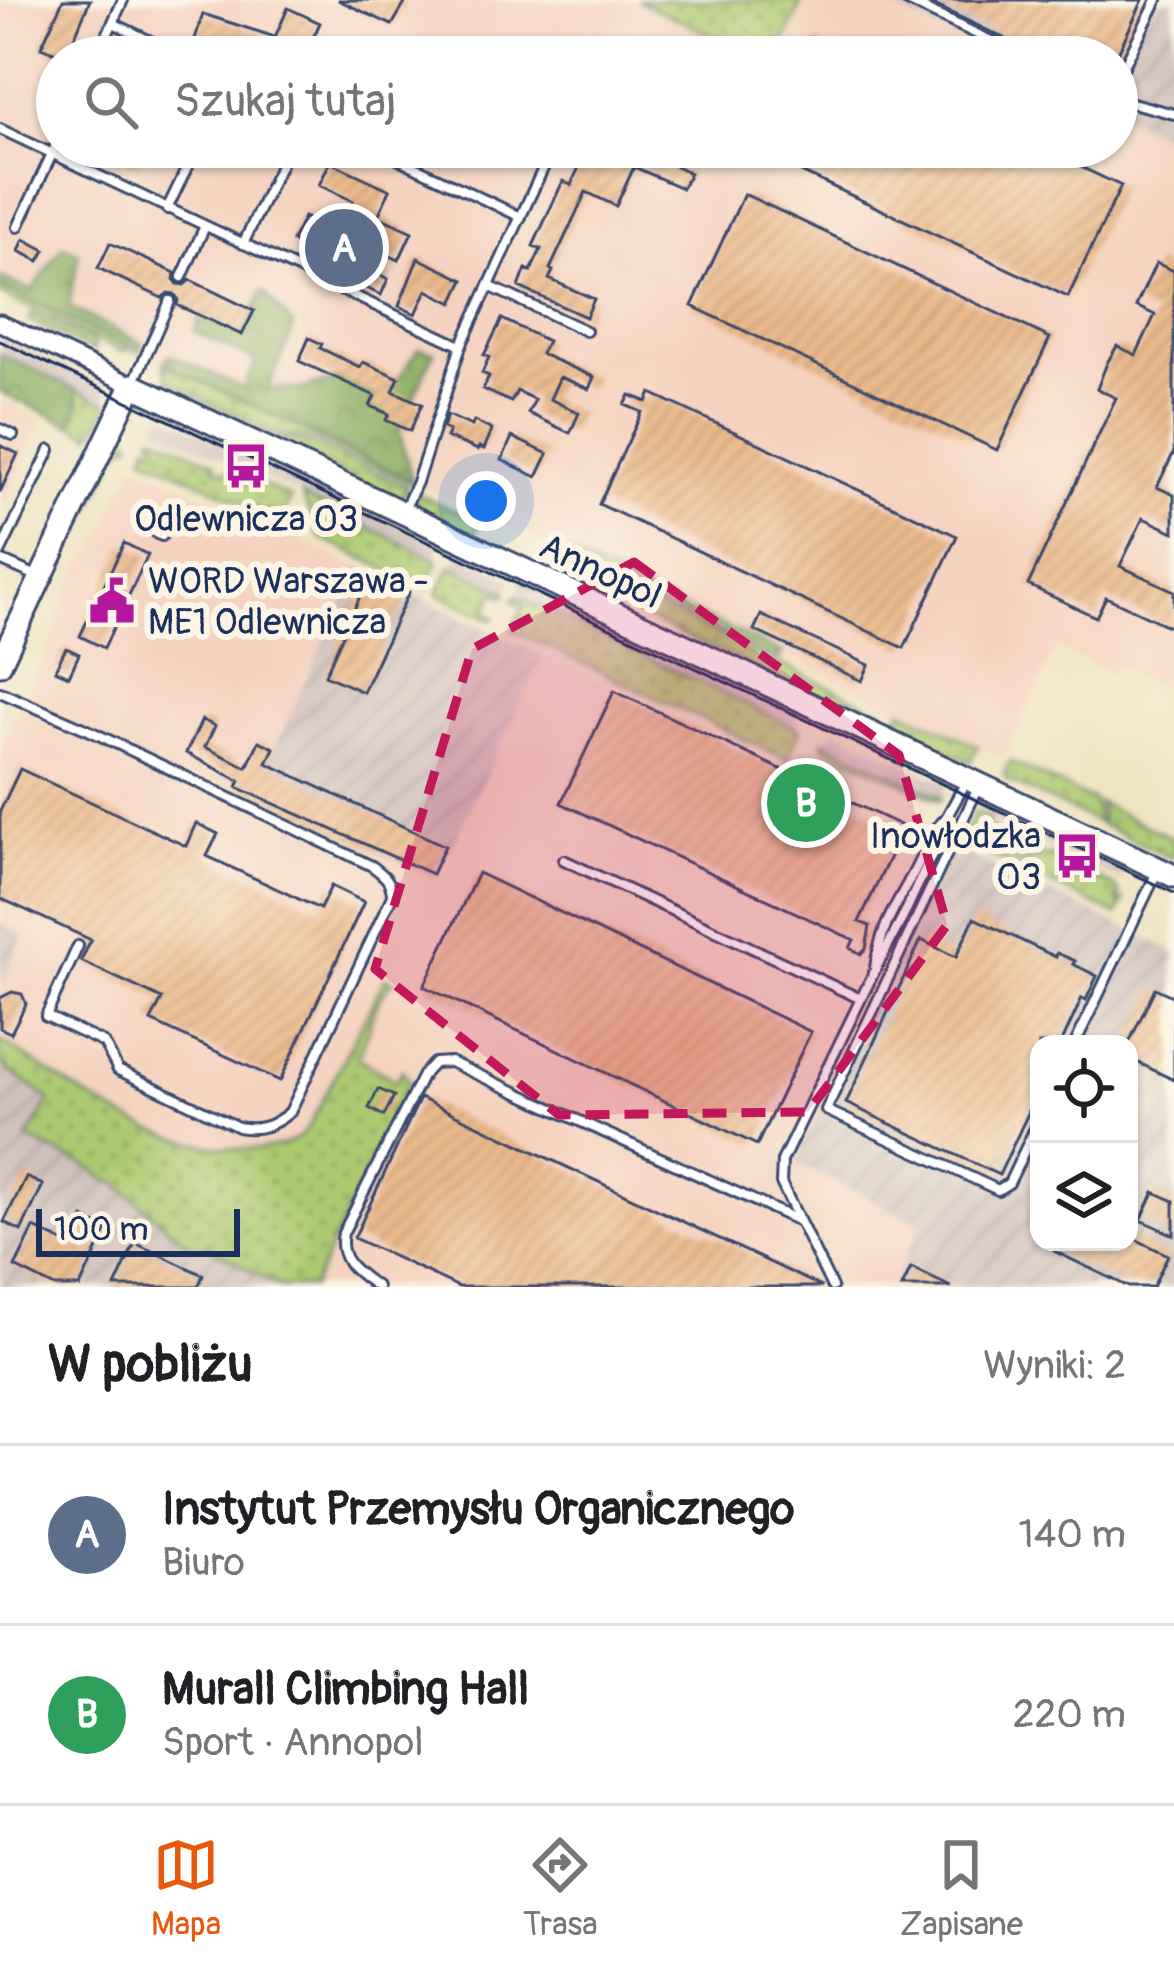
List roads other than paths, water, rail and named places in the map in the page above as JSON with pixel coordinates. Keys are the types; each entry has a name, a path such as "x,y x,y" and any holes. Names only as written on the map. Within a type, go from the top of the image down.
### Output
{"street":[{"name":"Annopol","path":"0,323 1166,873"},
{"path":"0,664 132,386"}],"lane":[{"path":"106,36 123,0"},
{"path":"904,0 980,36"},
{"path":"1138,37 1156,0"},
{"path":"112,23 140,36"},
{"path":"1138,105 1174,114"},
{"path":"0,129 36,146"},
{"path":"17,227 45,168"},
{"path":"83,168 460,346"},
{"path":"167,209 186,168"},
{"path":"243,244 279,168"},
{"path":"417,168 521,217"},
{"path":"402,513 432,440 460,346 544,168"},
{"path":"182,277 205,226"},
{"path":"489,286 586,331"},
{"path":"132,386 170,302"},
{"path":"0,429 13,435"},
{"path":"40,578 0,556 50,451"},
{"path":"0,692 372,866 392,885 392,896 290,1112 265,1128 238,1127 118,1070 104,1043 46,1016 78,946"},
{"path":"832,1287 781,1183 780,1168 874,970 886,921 933,831 974,783"},
{"path":"974,783 826,1110 998,1190 1009,1183 1030,1139"},
{"path":"565,860 860,999"},
{"path":"1080,1035 1166,873"},
{"path":"377,1287 348,1265 340,1244 423,1075 434,1064 450,1062 799,1221"}],"tram line":[{"path":"0,341 1174,893"}],"place":[{"name":"Instytut Przemysłu Organicznego","path":"344,248"},
{"name":"Odlewnicza 03","path":"246,466"},
{"name":"WORD Warszawa - ME1 Odlewnicza","path":"112,601"},
{"name":"Murall Climbing Hall","path":"806,803"},
{"name":"Inowłodzka 03","path":"1077,856"}]}
